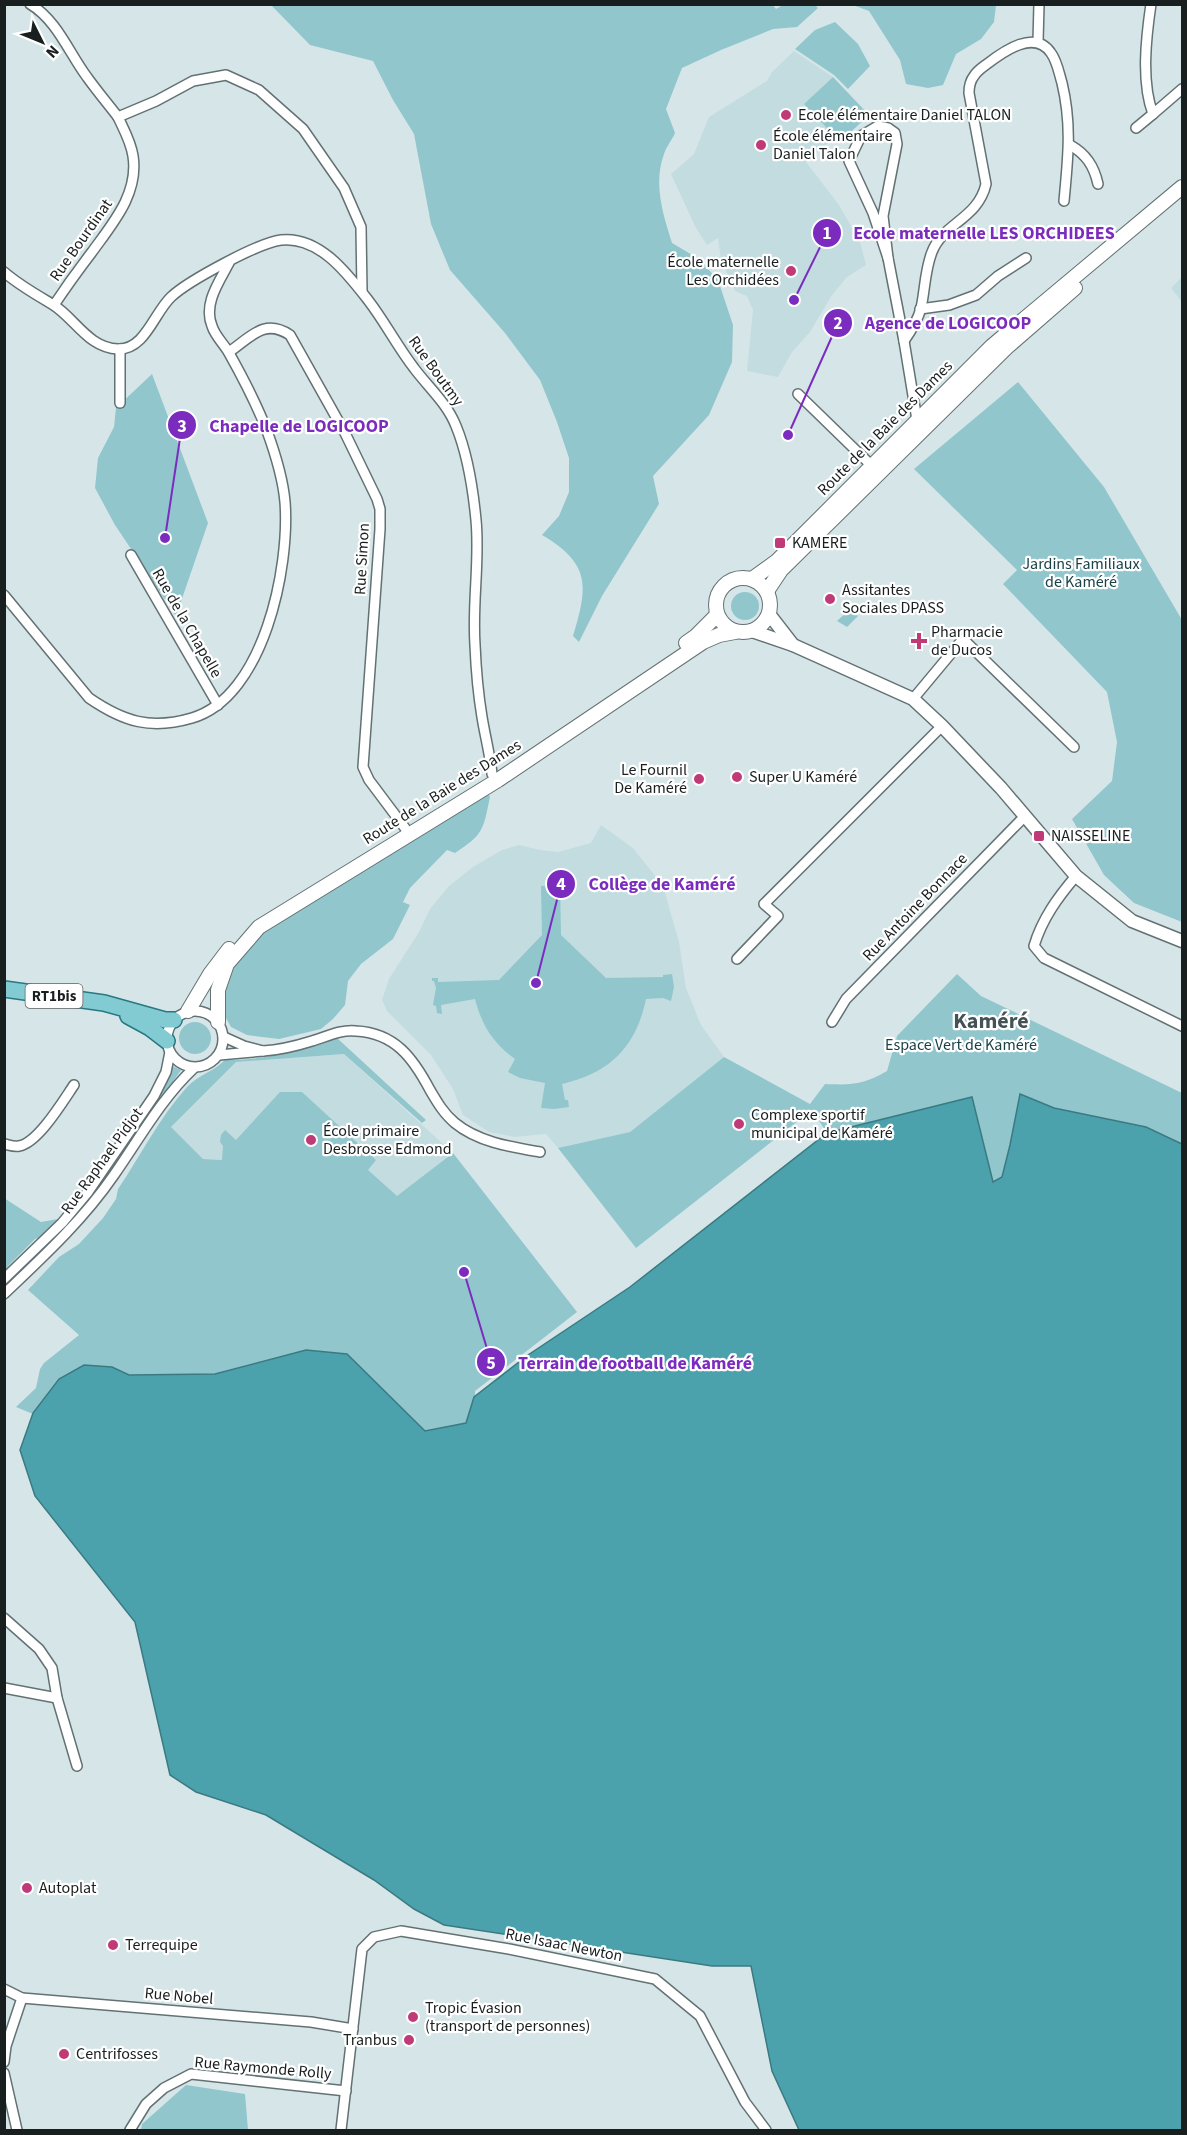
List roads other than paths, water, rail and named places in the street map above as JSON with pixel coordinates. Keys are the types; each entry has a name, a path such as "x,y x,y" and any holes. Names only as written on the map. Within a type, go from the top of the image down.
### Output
{"main road":[{"name":"Route de la Baie des Dames","path":"752,579 777,561 992,346 1182,187"},
{"name":"Route de la Baie des Dames","path":"767,591 781,570 1006,348 1182,199"},
{"path":"740,578 752,579 767,591 770,598 769,614 765,622 752,632 735,632 721,622 717,615 716,598 725,584 740,578"},
{"name":"Route de la Baie des Dames","path":"188,1011 222,957 256,922 492,774 696,636 717,615"},
{"name":"Route de la Baie des Dames","path":"218,1022 218,990 227,964 260,927 498,780 703,642 719,635 735,632"},
{"name":"RT1bis","path":"4,989 104,1003 165,1020 174,1020"},
{"name":"RT1bis","path":"104,1003 150,1028 168,1047"}],"street":[{"name":"Rue Bourdinat","path":"30,4 57,30 86,76 118,117 128,138 133,157 133,178 119,215 54,305"},
{"path":"1038,42 1039,4"},
{"path":"1151,4 1147,34 1147,98 1153,114"},
{"path":"904,341 914,326 920,309 931,253 939,239 968,215 983,195 986,184 969,85 975,73 1002,52 1023,43 1038,42 1050,51 1060,75 1070,145 1064,201"},
{"path":"118,117 156,101 193,81 226,75 259,90 303,129 344,188 361,227 362,292"},
{"path":"1136,128 1182,89"},
{"path":"888,258 873,213 849,161 861,136 878,126 888,128 895,133 897,144 883,216 888,258 917,420"},
{"path":"1070,145 1087,158 1098,184"},
{"name":"Rue Boutmy","path":"120,349 139,341 170,297 198,279 265,243 295,240 323,251 341,268 362,292 415,370 443,403 455,424 465,452 476,521 474,632 477,679 481,716 492,774"},
{"path":"920,309 949,305 976,296 998,276 1026,258"},
{"path":"4,595 89,698 106,710 125,718 149,725 174,723 196,717 218,705 232,692 244,675 264,638 279,580 285,531 285,500 267,432 229,352 212,327 209,307 229,263"},
{"path":"4,272 36,296 54,305 94,342 120,349 120,403"},
{"name":"Rue Simon","path":"229,352 269,326 290,334 372,486 380,509 380,529 363,767 369,780 405,828"},
{"path":"798,394 873,466"},
{"name":"Rue de la Chapelle","path":"131,555 218,705"},
{"path":"769,614 793,645"},
{"path":"752,632 793,645 913,699 1001,788 1076,876 1132,921 1182,941"},
{"path":"913,699 963,639 1074,747"},
{"path":"737,959 778,916 764,904 942,726"},
{"name":"Rue Antoine Bonnace","path":"832,1022 846,999 1024,816"},
{"path":"1076,876 1055,901 1036,938 1034,946 1038,953 1182,1026"},
{"path":"188,1011 205,1012 218,1022 224,1037 222,1049 208,1065 194,1068 180,1063 168,1047 170,1026 174,1020 188,1011"},
{"path":"219,1055 292,1047 346,1030 380,1034 404,1051 441,1108 455,1123 499,1144 540,1152"},
{"path":"224,1037 263,1051"},
{"name":"Rue Raphael Pidjot","path":"4,1278 62,1223 88,1192 154,1096 166,1072 168,1047"},
{"name":"Rue Raphael Pidjot","path":"4,1294 75,1226 113,1176 168,1095 194,1068"},
{"path":"4,1144 17,1147 38,1134 74,1085"},
{"path":"4,1618 39,1649 52,1668 57,1698 77,1766"},
{"path":"4,1688 57,1698"},
{"name":"Rue Isaac Newton","path":"341,2130 362,1949 375,1937 401,1931 509,1949 655,1979 700,2016 745,2102 766,2130"},
{"name":"Rue Nobel","path":"4,1989 22,1998 311,2022 353,2029"},
{"path":"4,2062 6,2046 22,1998"},
{"path":"4,2073 17,2130"},
{"name":"Rue Raymonde Rolly","path":"130,2130 146,2104 164,2088 191,2074 346,2091"}],"place":[{"name":"Ecole élémentaire Daniel TALON","path":"786,115"},
{"name":"École élémentaire Daniel Talon","path":"761,145"},
{"name":"École maternelle Les Orchidées","path":"791,271"},
{"name":"Ecole maternelle LES ORCHIDEES","path":"794,300"},
{"name":"Agence de LOGICOOP","path":"788,435"},
{"name":"Chapelle de LOGICOOP","path":"165,538"},
{"name":"KAMERE","path":"780,543"},
{"name":"Assitantes Sociales DPASS","path":"830,599"},
{"name":"Pharmacie de Ducos","path":"919,641"},
{"name":"Super U Kaméré","path":"737,777"},
{"name":"Le Fournil De Kaméré","path":"699,779"},
{"name":"NAISSELINE","path":"1039,836"},
{"name":"Collège de Kaméré","path":"536,983"},
{"name":"Complexe sportif municipal de Kaméré","path":"739,1124"},
{"name":"École primaire Desbrosse Edmond","path":"311,1140"},
{"name":"Terrain de football de Kaméré","path":"464,1272"},
{"name":"Autoplat","path":"27,1888"},
{"name":"Terrequipe","path":"113,1945"},
{"name":"Tropic Évasion (transport de personnes)","path":"413,2017"},
{"name":"Tranbus","path":"409,2040"},
{"name":"Centrifosses","path":"64,2054"}],"district":[{"name":"Kaméré","path":"991,1021"}],"park label":[{"name":"Jardins Familiaux de Kaméré","path":"1081,573"},
{"name":"Espace Vert de Kaméré","path":"961,1045"}]}
